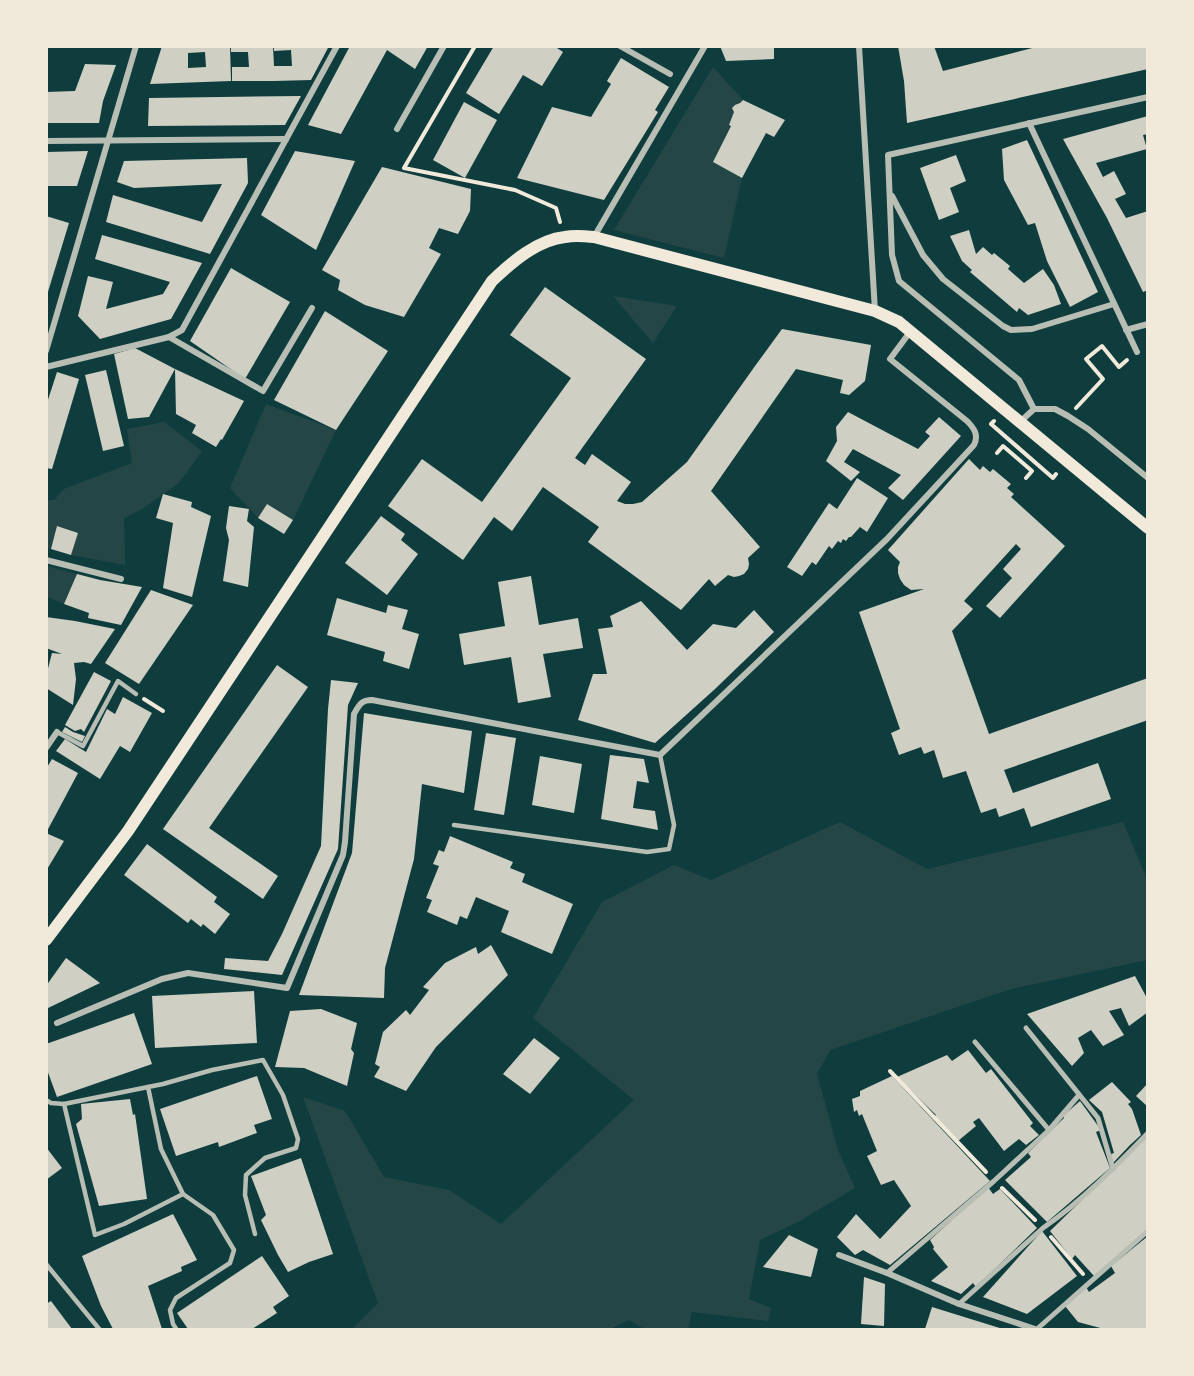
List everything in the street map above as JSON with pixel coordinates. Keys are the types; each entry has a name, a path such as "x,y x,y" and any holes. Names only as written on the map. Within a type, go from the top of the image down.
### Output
{"main road":[{"path":"46,940 128,831 492,281 508,266 548,242 564,237 594,237 875,312 899,322 1148,528"}],"street":[{"path":"46,351 136,46"},
{"path":"46,366 169,337 182,330 337,46"},
{"path":"397,129 444,46"},
{"path":"620,46 670,74"},
{"path":"594,237 705,46"},
{"path":"859,46 875,312"},
{"path":"1034,409 1019,380 899,281 892,255 888,155 1148,97"},
{"path":"1029,123 1137,352"},
{"path":"46,141 286,139"},
{"path":"891,192 923,255 935,270 943,279 1003,326 1011,330 1032,329 1114,304"},
{"path":"169,337 263,391 312,308"},
{"path":"1126,330 1148,324"},
{"path":"57,1023 162,979 188,973 288,988 343,855 354,714 364,700 660,755 887,539 974,445 976,433 967,421 890,359 910,332"},
{"path":"1020,423 1034,409 1055,409 1088,429 1148,478"},
{"path":"46,560 122,579"},
{"path":"46,748 57,732"},
{"path":"1026,1028 1098,1118 1113,1169"},
{"path":"975,1042 1048,1130"},
{"path":"887,1273 994,1181 1048,1130 1080,1095"},
{"path":"959,1304 1113,1169 1148,1133"},
{"path":"839,1255 959,1304 1038,1329 1148,1231"}],"lane":[{"path":"57,732 83,746 118,681 136,694"},
{"path":"454,825 647,852 669,849 674,825 660,755"},
{"path":"46,1100 51,1103 64,1104 163,1084 212,1070 263,1060 283,1095 298,1139 296,1149 265,1158 246,1175 245,1195 255,1234"},
{"path":"148,1087 161,1149 183,1194 213,1215 234,1250 230,1263 176,1298 171,1310 173,1323 177,1329"},
{"path":"64,1104 95,1235 124,1224 183,1194"},
{"path":"46,1264 99,1329"}],"path":[{"path":"475,46 404,168 515,190 556,208 564,237"},
{"path":"1068,416 1103,379 1086,359 1102,345 1119,367 1137,352"},
{"path":"997,453 1003,446 1017,458 1032,471 1026,478"},
{"path":"1017,458 1022,451"},
{"path":"136,694 163,711"}],"shaded area":[{"path":"713,67 743,100 713,162 742,178 724,258 614,230"},
{"path":"613,296 677,306 653,343"},
{"path":"266,404 336,430 293,520 267,504 258,518 230,488"},
{"path":"164,422 202,451 179,483 142,509 124,518 125,565 71,555 78,533 58,527 51,549 47,548 46,500 54,500 64,489 132,463 127,429"},
{"path":"47,566 77,574 64,604 47,597"},
{"path":"840,822 927,869 1123,822 1147,879 1147,960 1011,989 830,1050 817,1074 838,1150 855,1188 798,1222 760,1240 749,1299 771,1308 768,1321 692,1312 688,1329 644,1329 629,1320 608,1330 352,1329 378,1303 303,1097 345,1111 384,1177 449,1190 501,1224 634,1100 533,1018 602,902 674,865 711,880"}],"building":[{"path":"162,46 230,46 231,81 150,84","holes":["205,52 206,67 188,68 188,53"]},
{"path":"231,46 273,46 274,66 292,66 291,50 274,51 274,46 329,46 311,80 232,81 232,67 249,67 248,52 231,52"},
{"path":"350,46 428,46 415,69 387,50 341,134 308,125"},
{"path":"494,46 554,46 563,52 542,86 523,75 499,114 466,93"},
{"path":"720,46 774,46 774,59 726,61"},
{"path":"898,46 934,46 943,71 1040,46 1148,46 1148,69 907,123 904,81"},
{"path":"621,58 669,87 655,110 658,112 604,200 517,178 552,107 591,117 611,84 607,81"},
{"path":"85,64 116,65 103,101 99,123 46,123 46,92 75,91"},
{"path":"301,96 285,125 148,126 149,98"},
{"path":"743,100 785,120 774,137 766,133 742,178 713,162 731,126 729,125 734,112 732,108"},
{"path":"464,102 497,120 465,178 433,160"},
{"path":"1148,116 1148,134 1143,135 1147,149 1096,163 1103,177 1114,171 1126,194 1115,199 1126,218 1148,211 1148,290 1143,292 1107,218 1063,139"},
{"path":"1027,140 1098,292 1070,307 1047,261 1035,223 1028,225 1004,180 1002,149"},
{"path":"88,151 77,186 46,186 46,152"},
{"path":"295,151 355,161 316,250 261,215"},
{"path":"956,155 966,181 950,188 959,212 939,220 920,168"},
{"path":"247,158 248,183 210,254 106,222 113,195 202,222 222,184 134,188 117,182 124,161"},
{"path":"382,167 471,189 470,211 458,234 439,228 429,248 441,254 404,317 365,305 338,290 340,280 322,270"},
{"path":"46,216 69,223 47,295 46,295"},
{"path":"969,230 976,254 983,247 992,255 994,253 1010,266 1008,269 1024,283 1043,269 1054,285 1061,304 1028,315 1019,308 1017,312 970,272 972,270 962,261 950,236"},
{"path":"102,235 202,263 171,319 100,339 78,316 88,276 113,282 106,309 163,294 170,282 95,259"},
{"path":"231,268 290,302 245,379 190,341"},
{"path":"545,287 646,359 575,458 585,465 592,454 631,482 617,501 625,504 642,502 687,462 782,329 871,345 865,381 849,395 840,393 843,380 796,369 711,491 760,547 748,558 748,569 744,574 734,577 728,575 715,586 709,579 681,610 588,542 599,527 543,487 512,531 494,517 463,560 388,506 422,459 482,502 571,378 510,335"},
{"path":"325,311 388,351 336,430 274,400"},
{"path":"135,348 175,369 149,417 128,419 114,354"},
{"path":"175,369 244,401 216,447 192,433 196,425 176,414"},
{"path":"106,370 124,446 103,451 85,375"},
{"path":"57,372 79,379 52,469 46,468 46,406"},
{"path":"848,412 918,449 930,436 925,432 939,417 961,436 903,500 888,488 901,475 853,449 844,462 860,472 851,481 826,461 837,441 836,427"},
{"path":"969,459 980,470 983,466 990,472 993,469 1011,484 1007,488 1014,494 1011,497 1065,546 1000,618 986,606 1012,578 1003,569 1021,549 1016,544 964,601 973,609 952,631 989,734 1148,678 1148,720 1004,770 1013,793 1098,763 1111,799 1031,827 1024,808 999,817 996,808 981,813 966,771 943,778 934,750 924,754 921,747 899,755 891,733 900,729 859,612 924,589 911,590 904,585 898,573 900,562 888,550"},
{"path":"857,478 888,498 867,532 860,527 846,541 843,539 841,543 838,541 832,549 829,546 816,565 812,562 802,576 787,567 829,503 837,509"},
{"path":"163,494 192,502 191,507 211,516 192,597 163,588 173,523 156,518"},
{"path":"267,504 293,520 284,534 258,518"},
{"path":"229,506 249,509 247,521 254,527 248,587 223,581 229,540 226,528"},
{"path":"381,516 405,534 401,540 418,554 387,595 345,563"},
{"path":"57,526 78,533 71,555 51,549"},
{"path":"77,574 142,587 121,625 88,618 89,613 64,604"},
{"path":"531,576 539,625 578,618 583,648 543,654 551,697 518,703 511,657 464,665 459,634 505,626 498,582"},
{"path":"151,590 193,605 139,684 105,663"},
{"path":"337,598 386,613 388,605 408,610 402,629 419,634 409,669 383,661 385,652 327,635"},
{"path":"641,601 687,650 713,624 736,628 754,610 774,632 655,743 578,720 593,674 607,674 598,629 613,627 610,616"},
{"path":"46,617 115,629 91,664 74,663 76,679 73,705 46,688 46,676 52,653 62,654 46,648"},
{"path":"277,665 308,687 209,828 278,876 263,899 163,829"},
{"path":"94,672 111,681 84,732 81,729 75,731 65,725"},
{"path":"331,680 358,683 348,705 338,849 282,975 224,969 225,958 268,961 321,846"},
{"path":"123,697 152,713 130,752 120,746 100,779 56,751 65,739 86,752 107,709 115,714"},
{"path":"364,713 472,731 464,793 422,784 414,859 385,968 384,998 299,995 352,853"},
{"path":"65,727 85,736 82,742 62,732"},
{"path":"486,733 516,738 504,815 474,810"},
{"path":"610,755 644,759 649,783 637,781 633,808 655,811 658,830 601,819"},
{"path":"540,756 582,764 574,813 532,805"},
{"path":"52,759 78,773 46,833 46,769"},
{"path":"46,833 64,841 46,871"},
{"path":"450,836 513,862 510,868 525,874 522,882 573,904 552,954 501,932 509,911 476,897 467,919 460,916 457,925 427,912 432,900 426,898 439,866 433,864 439,850 444,852"},
{"path":"147,844 217,897 214,902 230,914 215,934 203,924 201,927 191,919 188,923 124,875"},
{"path":"491,945 508,975 436,1047 406,1091 374,1077 380,1067 375,1064 383,1032 406,1010 410,1015 429,990 423,987 445,963 476,947 478,954"},
{"path":"66,958 100,983 46,1009 46,986"},
{"path":"1135,976 1148,1000 1148,1012 1129,1026 1121,1008 1109,1011 1124,1035 1103,1046 1091,1030 1078,1038 1084,1053 1072,1066 1027,1014"},
{"path":"254,991 257,1043 155,1048 152,996"},
{"path":"321,1009 357,1023 351,1049 354,1053 347,1086 304,1068 275,1067 290,1011"},
{"path":"134,1013 152,1064 57,1097 46,1067 46,1044"},
{"path":"534,1038 560,1058 530,1094 503,1074"},
{"path":"968,1050 986,1073 991,1069 1033,1123 1030,1126 1039,1135 1026,1145 1019,1139 1004,1151 979,1118 973,1122 976,1126 958,1141 934,1117 936,1115 897,1077 947,1055 952,1061"},
{"path":"257,1076 272,1119 254,1125 257,1133 219,1147 218,1142 176,1156 160,1109"},
{"path":"892,1076 990,1181 890,1265 863,1250 855,1255 837,1237 856,1214 880,1239 911,1206 894,1180 881,1185 867,1156 877,1151 862,1114 859,1116 857,1110 854,1112 852,1099 860,1096 860,1091"},
{"path":"1112,1082 1131,1102 1128,1104 1141,1135 1113,1163 1111,1154 1114,1153 1102,1112 1089,1100"},
{"path":"1148,1083 1148,1107 1136,1096"},
{"path":"130,1099 133,1115 135,1114 147,1199 99,1206 76,1124 82,1119 81,1104"},
{"path":"1080,1101 1101,1130 1096,1132 1110,1168 1047,1222 1005,1180 1031,1157 1028,1153"},
{"path":"1148,1136 1148,1229 1094,1276 1075,1255 1072,1259 1050,1231"},
{"path":"46,1147 62,1168 46,1180"},
{"path":"301,1158 333,1254 288,1272 261,1220 266,1215 251,1176"},
{"path":"988,1187 993,1194 1000,1189 1037,1228 976,1287 973,1283 961,1294 931,1281 948,1267 933,1249 930,1240"},
{"path":"173,1214 197,1260 181,1267 182,1271 148,1286 162,1329 113,1329 101,1306 82,1256"},
{"path":"1042,1231 1077,1276 1027,1314 983,1297"},
{"path":"789,1235 818,1249 811,1277 763,1267"},
{"path":"1148,1236 1148,1329 1104,1329 1078,1322 1065,1306 1086,1287 1089,1292 1115,1273 1111,1266"},
{"path":"262,1256 289,1296 273,1307 277,1313 252,1329 188,1329 177,1313"},
{"path":"864,1277 885,1284 884,1326 861,1324"},
{"path":"51,1301 72,1329 46,1329 46,1304"},
{"path":"932,1307 1003,1329 925,1329"}]}
